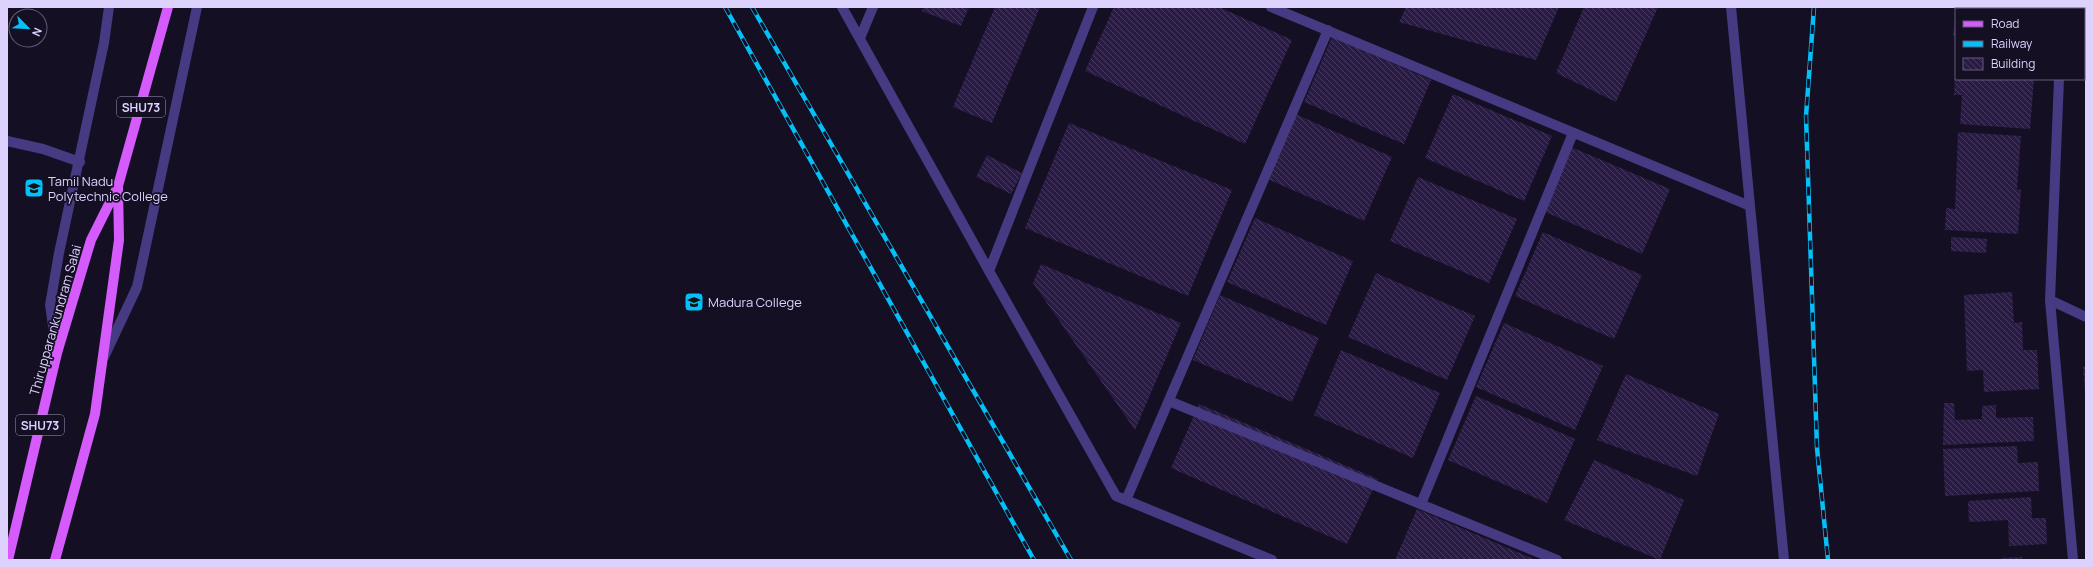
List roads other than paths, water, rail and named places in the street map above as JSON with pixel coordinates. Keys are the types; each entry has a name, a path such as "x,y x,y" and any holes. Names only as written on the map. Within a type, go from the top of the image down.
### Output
{"main road":[{"name":"Thirupparankundram Salai","path":"8,560 57,353 91,240 118,186 164,27 168,7"},
{"name":"Thirupparankundram Salai","path":"55,560 95,414 119,240 118,186"}],"street":[{"path":"57,353 50,306 59,253 80,162 104,43 109,7"},
{"path":"102,360 137,287 197,7"},
{"path":"842,7 1116,496 1272,560"},
{"path":"860,38 873,7"},
{"path":"989,271 1093,7"},
{"path":"1271,7 1750,206"},
{"path":"1731,7 1784,560"},
{"path":"1126,500 1328,30"},
{"path":"2059,80 2050,300 2072,560"},
{"path":"1421,504 1573,132"},
{"path":"7,140 43,149 80,162"},
{"path":"2050,300 2086,317"},
{"path":"1169,401 1557,560"}],"railway":[{"path":"725,7 1034,560"},
{"path":"752,7 1071,560"},
{"path":"1814,7 1806,116 1817,448 1828,560"}],"place":[{"name":"Tamil Nadu Polytechnic College","path":"34,188"},
{"name":"Madura College","path":"694,302"}]}
